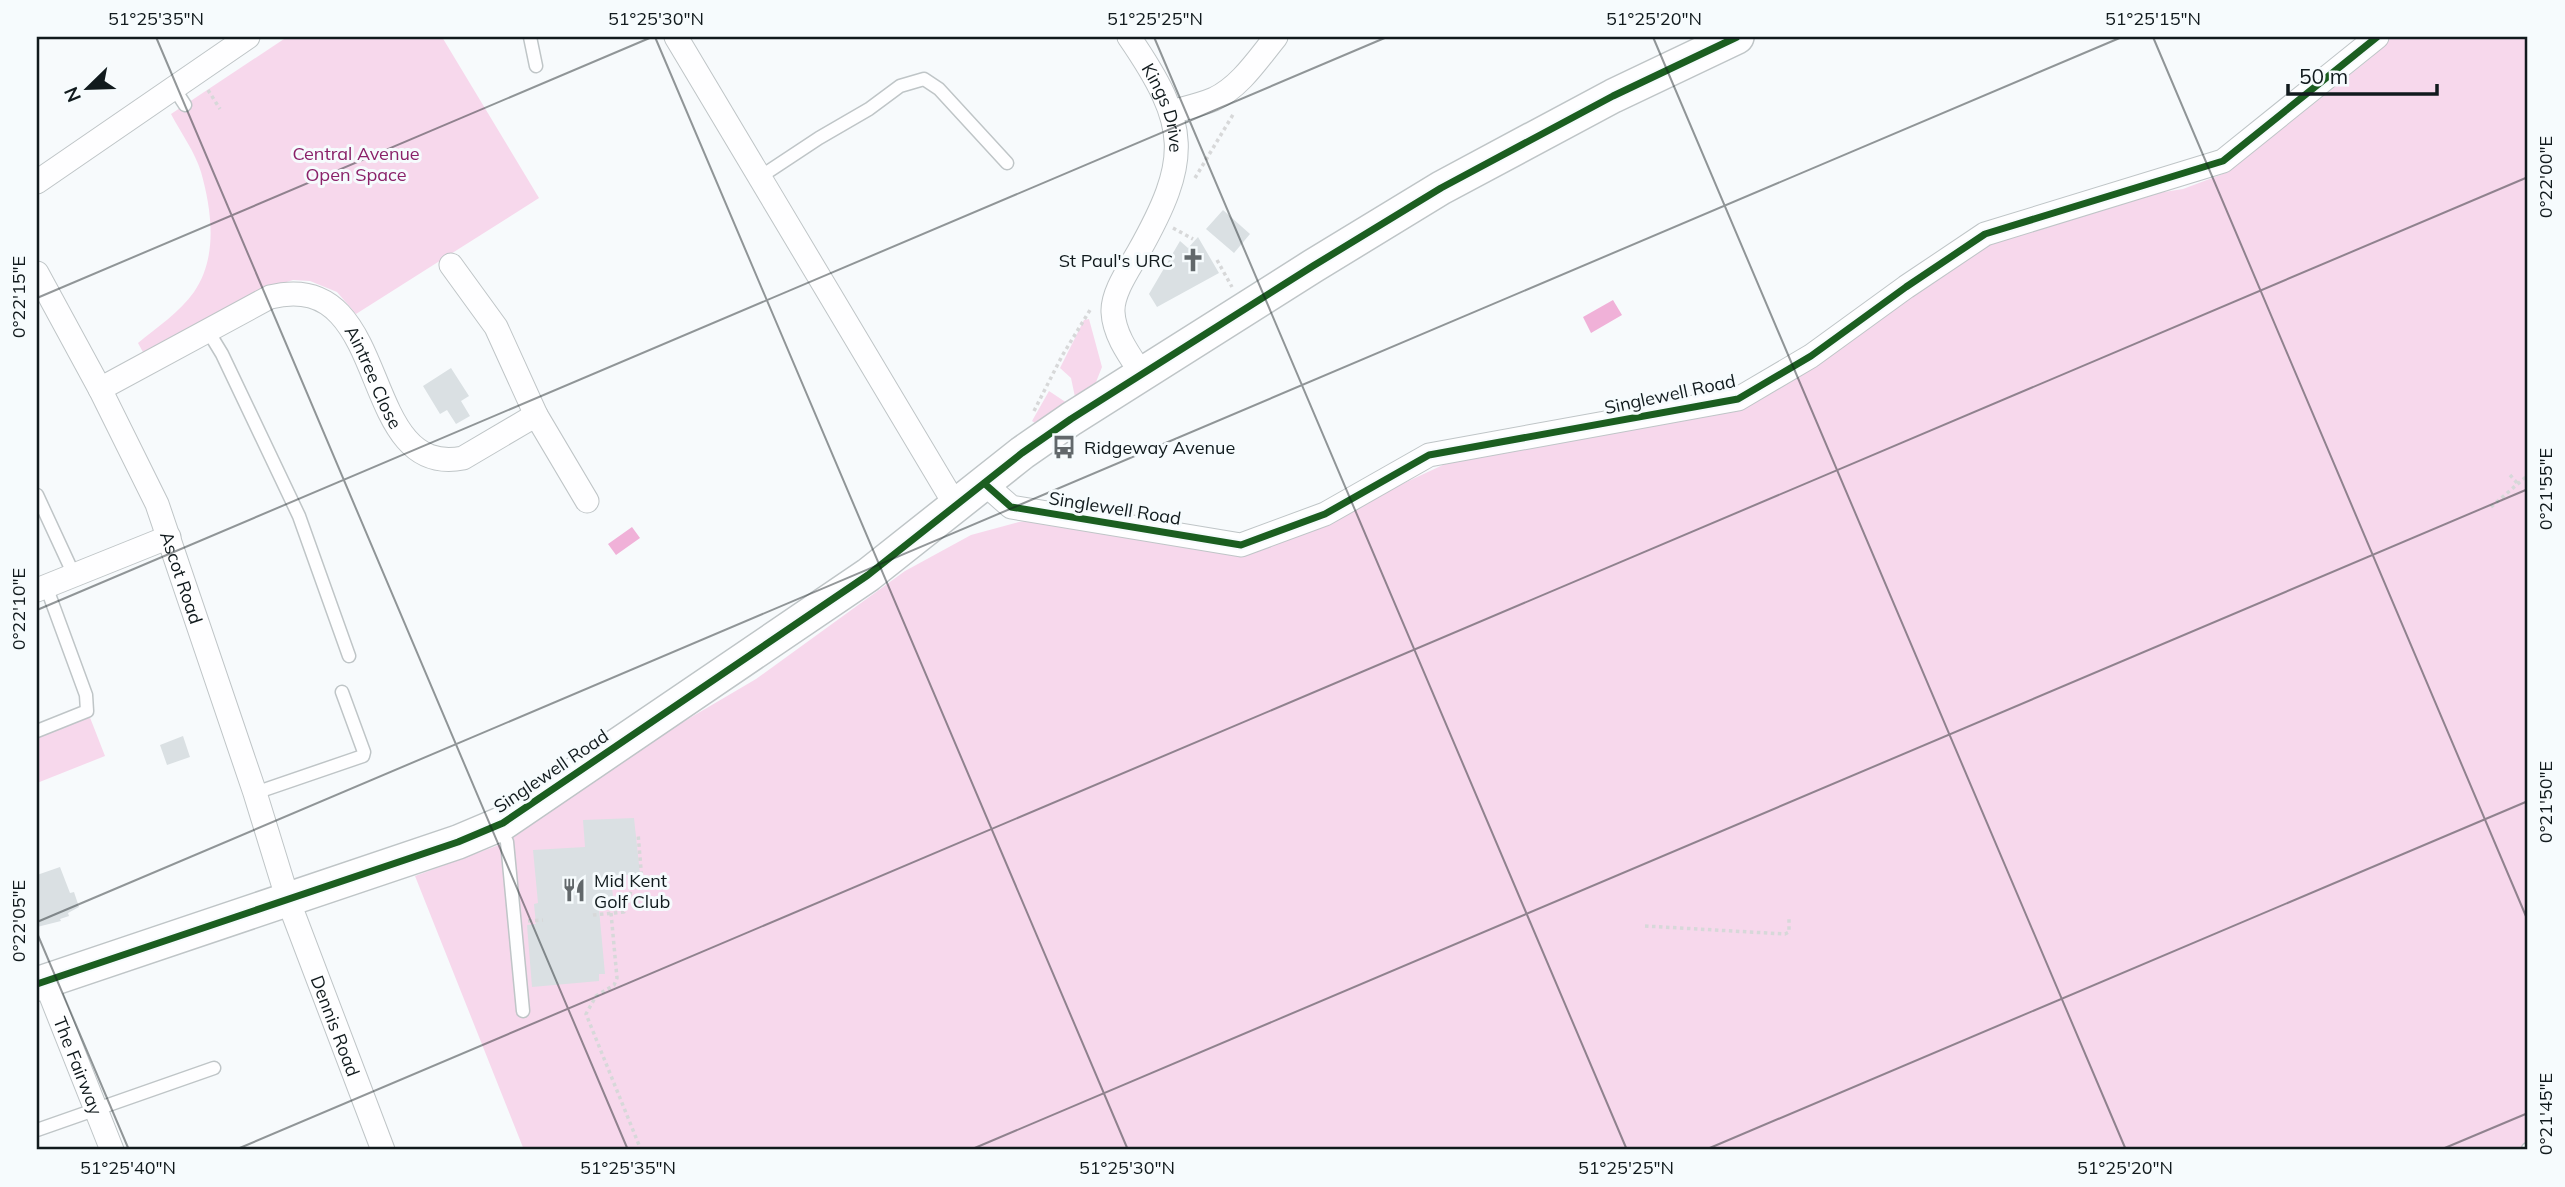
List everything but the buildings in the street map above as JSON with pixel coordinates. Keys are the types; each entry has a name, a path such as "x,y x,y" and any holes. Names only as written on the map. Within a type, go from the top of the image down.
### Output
{"street":[{"path":"37,182 180,96 248,37"},
{"path":"677,37 956,506"},
{"name":"Kings Drive","path":"1129,37 1159,84 1171,111 1177,143 1174,174 1153,223 1128,270 1113,310 1121,338 1142,374"},
{"path":"1171,111 1224,93 1243,77 1276,37"},
{"name":"Singlewell Road","path":"41,982 458,842 499,825 848,589 1044,437 1142,374 1441,187 1647,79 1737,37"},
{"name":"Singlewell Road","path":"985,484 1011,507 1241,545 1325,514 1429,455 1738,399 1811,356 1984,234 2223,162 2377,37"},
{"path":"451,265 496,327 536,415 587,501"},
{"name":"Ascot Road","path":"37,273 100,389 157,504 256,793 288,900"},
{"name":"Aintree Close","path":"100,389 270,297 303,293 319,298 348,324 360,343 400,433 424,452 452,460 463,458 536,415"},
{"path":"41,588 169,537"},
{"name":"Dennis Road","path":"288,900 383,1150"},
{"name":"The Fairway","path":"41,982 112,1150"}],"lane":[{"path":"530,37 536,66"},
{"path":"760,177 869,109 900,86 923,79 939,89 1007,163"},
{"path":"208,331 222,354 299,516 349,656"},
{"path":"37,495 74,575"},
{"path":"37,731 88,711 86,695 41,588"},
{"path":"256,793 363,756 364,752 342,692"},
{"path":"499,825 507,842 523,1011"},
{"path":"37,1130 214,1068"}],"path":[{"path":"1191,184 1237,108"},
{"path":"1170,224 1169,226 1193,239"},
{"path":"1217,260 1235,293"},
{"path":"1032,415 1062,356 1090,310 1093,318"},
{"path":"2510,475 2518,484"},
{"path":"2491,507 2528,475"},
{"path":"593,915 624,912 634,882 642,881 638,833"},
{"path":"611,913 617,978 614,985 596,996 586,1014 641,1150"},
{"path":"1645,926 1785,934 1789,932 1789,919"}],"green space":[{"name":"Central Avenue Open Space","path":"287,37 442,37 539,198 356,314 337,292 310,281 293,280 270,287 144,354 138,343 175,313 194,292 202,278 210,249 210,218 201,172 192,150 171,114"},
{"name":"Mid Kent Golf Club","path":"2388,37 2528,37 2528,1150 524,1150 415,876 507,842 654,739 756,679 905,571 971,535 1019,522 1051,518 1196,550 1251,546 1329,518 1473,451 1725,413 1760,400 1792,381 1975,249 2120,199 2183,189 2228,172 2372,57"},
{"path":"1089,319 1102,367 1096,382 1075,397 1071,378 1060,368 1084,320"},
{"path":"1049,391 1067,403 1035,423 1032,421"},
{"path":"89,715 105,756 37,783 37,736"}],"shaded area":[{"path":"1613,300 1622,315 1591,333 1583,317"},
{"path":"632,527 640,538 616,555 608,544"}],"cycle path":[{"path":"37,984 458,842 503,823 868,575 1022,453 1071,419 1441,188 1613,96 1737,37"},
{"path":"985,484 1011,507 1241,545 1325,514 1429,455 1738,399 1811,356 1985,234 2223,161 2377,37"}],"place":[{"name":"St Paul's URC","path":"1193,260"},
{"name":"Ridgeway Avenue","path":"1064,447"},
{"name":"Mid Kent Golf Club","path":"574,890"}]}
